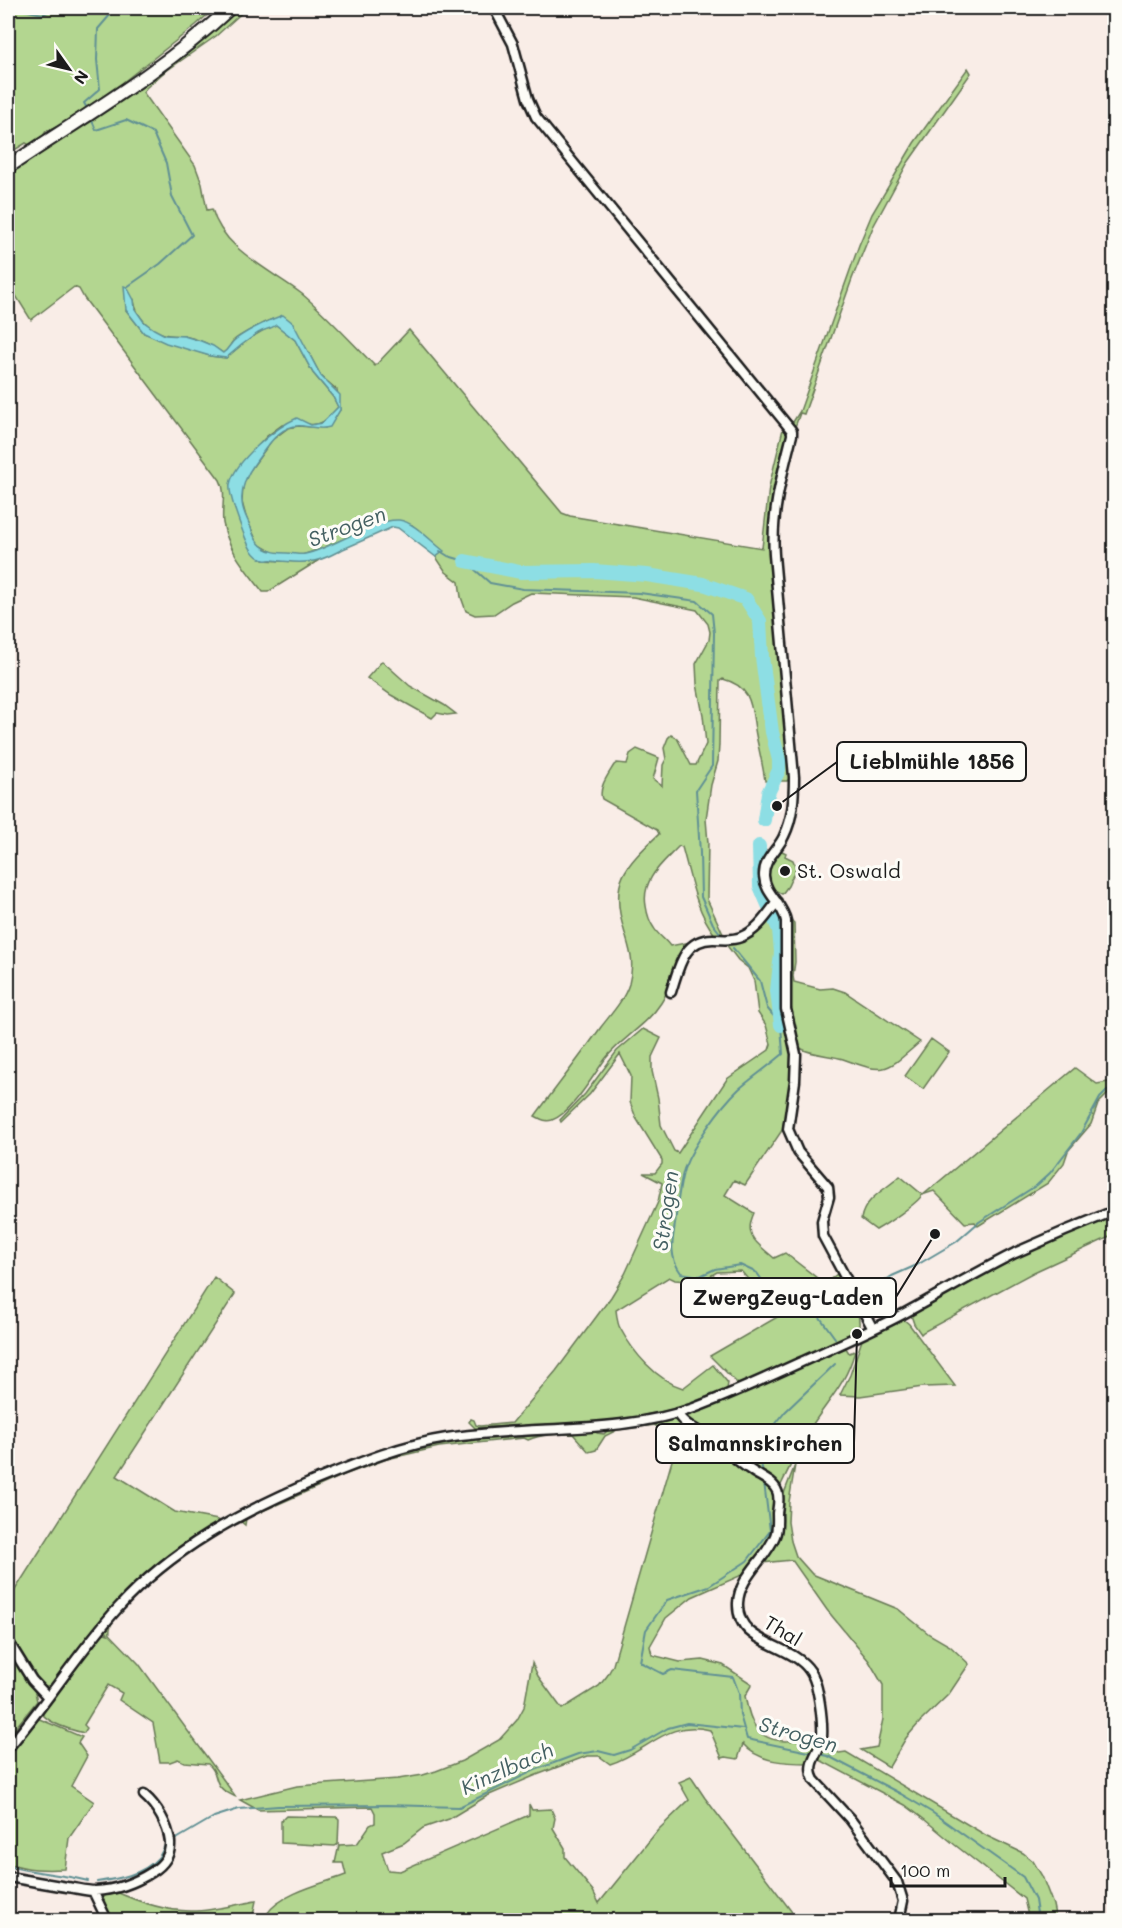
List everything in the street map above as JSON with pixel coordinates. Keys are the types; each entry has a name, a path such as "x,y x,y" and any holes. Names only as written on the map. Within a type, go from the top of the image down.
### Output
{"main road":[{"path":"8,167 163,63 211,26 230,8"}],"street":[{"path":"494,8 513,44 528,99 536,117 792,431 773,524 794,777 793,801 783,839 771,854 764,872 767,887 775,904 783,909 786,921 786,1009 796,1054 788,1129 798,1152 828,1187 829,1197 822,1221 823,1236 873,1329"},
{"path":"671,992 682,958 694,943 707,939 730,940 742,937 753,930 775,904"},
{"path":"8,1748 89,1642 120,1606 168,1561 217,1528 285,1494 354,1464 418,1444 470,1435 604,1425 677,1413 746,1386 846,1342 1013,1254 1114,1211"},
{"name":"Thal","path":"677,1413 680,1419 769,1482 776,1490 778,1496 776,1534 741,1589 738,1612 744,1627 767,1643 795,1657 810,1669 818,1686 822,1738 810,1773 850,1819 897,1882 903,1901 899,1920"},
{"path":"8,1641 32,1680 48,1696"},
{"path":"8,1877 93,1891 123,1886 157,1868 167,1858 170,1850 169,1840 156,1806 144,1795"},
{"path":"93,1891 107,1920"}],"green space":[{"path":"8,8 215,8 122,83 59,126 46,131 40,141 31,146 26,143 8,154"},
{"path":"235,8 247,8 216,36 162,74 143,92 195,165 202,184 207,210 212,209 226,236 237,248 302,294 375,366 409,330 562,513 762,548 769,487 783,429 772,412 785,428 788,437 774,504 791,777 787,781 765,781 752,708 746,693 733,683 723,679 720,681 718,761 711,785 706,819 707,899 724,936 715,935 703,915 694,893 682,847 679,846 660,865 650,880 645,896 646,906 652,925 670,946 691,942 681,955 669,988 655,1011 612,1051 567,1110 552,1120 535,1116 617,1007 629,984 632,963 620,913 618,899 620,887 629,866 659,834 657,830 602,799 602,786 614,765 627,764 630,754 637,749 659,758 653,779 662,786 663,765 666,759 664,748 671,735 677,738 691,765 696,765 706,744 696,664 709,640 708,624 697,610 633,597 531,593 494,614 475,615 466,611 459,582 446,572 436,557 443,551 412,525 376,525 302,555 274,553 258,544 242,502 243,486 248,473 272,440 288,428 298,426 325,428 340,410 337,390 321,376 306,348 273,319 233,341 223,353 194,339 158,332 140,317 134,300 126,310 144,333 210,356 226,358 248,340 275,324 295,340 313,373 333,397 338,407 325,420 317,424 282,425 267,436 243,462 230,485 240,523 263,560 302,562 319,560 268,592 263,592 239,560 225,533 223,490 220,480 79,289 74,287 31,320 8,283 8,171 34,158 160,71 164,71 164,67"},
{"path":"968,68 971,73 907,164 873,227 804,414 800,413 795,427 792,428 785,419 793,422 800,411 872,214 914,143"},
{"path":"382,661 410,686 456,714 437,713 432,718 391,695 367,678"},
{"path":"778,849 793,860 796,868 782,894 774,890 767,880 769,868"},
{"path":"777,908 781,914 793,1048 793,1071 785,1126 745,1185 734,1180 725,1195 754,1213 750,1228 751,1234 757,1243 774,1258 785,1253 821,1281 829,1280 840,1272 857,1312 859,1328 856,1335 738,1384 710,1356 779,1316 741,1271 717,1272 700,1282 675,1280 669,1277 616,1310 620,1328 646,1364 664,1379 683,1388 713,1365 728,1383 727,1389 675,1409 615,1421 475,1428 469,1422 471,1419 480,1426 512,1423 556,1371 611,1297 625,1274 658,1202 662,1183 643,1173 655,1173 662,1164 662,1160 636,1118 630,1102 631,1076 620,1054 590,1094 561,1122 560,1120 585,1094 617,1051 643,1029 661,1038 652,1057 652,1071 661,1125 674,1151 678,1153 727,1079 769,1050 771,1044 766,1025 758,1013 754,981 748,968 738,960 725,943 732,943"},
{"path":"790,919 794,923 794,982 820,989 833,988 845,992 920,1042 892,1065 877,1069 802,1049 796,1041 789,1010"},
{"path":"931,1039 949,1052 923,1089 905,1076"},
{"path":"1075,1068 1097,1084 1114,1081 1114,1088 1098,1104 1091,1124 1068,1151 1064,1163 1048,1183 978,1226 975,1222 965,1223 934,1191 924,1194"},
{"path":"900,1176 923,1195 876,1230 861,1219 871,1200"},
{"path":"1114,1214 1114,1235 1034,1272 921,1334 914,1324 911,1315 913,1312 1018,1257"},
{"path":"214,1277 235,1294 117,1476 175,1512 218,1520 220,1523 176,1549 141,1578 95,1629 54,1683 43,1686 32,1673 8,1631 8,1601"},
{"path":"903,1319 955,1386 923,1387 860,1396 840,1395 850,1375 862,1340"},
{"path":"846,1348 849,1353 855,1351 847,1372 813,1424 780,1487 753,1471 686,1419 687,1414"},
{"path":"677,1418 771,1488 775,1494 773,1529 759,1556 742,1575 692,1597 666,1618 650,1646 652,1655 680,1662 703,1660 723,1665 752,1684 745,1696 749,1714 756,1728 767,1737 785,1741 800,1740 812,1733 819,1739 810,1763 774,1761 757,1755 743,1744 738,1759 722,1758 710,1730 681,1729 658,1738 610,1764 599,1756 587,1756 487,1796 449,1819 423,1828 404,1843 382,1852 388,1870 400,1871 529,1815 529,1804 532,1810 551,1809 555,1818 553,1828 565,1848 565,1857 593,1891 599,1903 658,1830 689,1800 679,1782 691,1777 798,1920 259,1920 261,1915 267,1914 291,1895 346,1875 343,1863 335,1863 339,1845 357,1844 370,1825 375,1823 375,1813 372,1807 258,1810 240,1800 297,1786 398,1779 423,1775 462,1761 499,1740 517,1720 524,1707 532,1663 538,1676 562,1709 599,1686 613,1665 673,1457 672,1444 655,1425 617,1430 605,1436 596,1450 589,1452 573,1434 561,1434 544,1435 528,1440 524,1438 439,1447 387,1459 344,1475 249,1517 245,1525 240,1521 166,1568 141,1590 170,1563 236,1521 338,1477 339,1474 395,1454 436,1444 477,1438 596,1429 597,1433 604,1434 610,1428"},
{"path":"795,1465 788,1522 796,1556 812,1574 898,1609 929,1634 950,1646 969,1664 949,1694 906,1738 889,1767 861,1750 877,1747 883,1719 883,1685 869,1661 827,1610 792,1560 761,1563 780,1536 783,1496"},
{"path":"140,1592 111,1625 110,1634 139,1664 236,1797 220,1787 208,1764 184,1762 178,1759 160,1762 153,1723 119,1700 122,1693 108,1685 84,1725 87,1728 84,1733 66,1728 43,1715 40,1711 101,1632 108,1634 105,1629"},
{"path":"8,1648 35,1692 37,1701 8,1737"},
{"path":"37,1718 82,1737 78,1743 87,1756 71,1786 94,1802 69,1838 65,1869 36,1869 8,1863 8,1752"},
{"path":"824,1743 839,1753 846,1752 987,1836 1023,1853 1033,1861 1042,1876 1056,1920 1029,1920 1024,1899 925,1820 905,1805 816,1758"},
{"path":"286,1816 337,1817 339,1819 338,1844 335,1846 281,1843 281,1821"},
{"path":"112,1890 150,1905 180,1911 206,1910 256,1901 252,1919 256,1920 111,1920 102,1893"}],"water":[{"path":"124,286 127,287 134,300 135,309 144,322 154,329 165,335 184,336 201,341 223,353 241,335 283,315 293,323 321,376 340,395 340,410 330,427 295,426 287,428 269,443 249,472 242,491 242,505 257,542 275,552 305,554 378,524 399,520 416,528 444,551 436,557 398,528 393,527 328,557 313,561 265,560 256,556 246,540 232,501 230,484 233,475 248,455 288,422 297,418 311,425 322,423 338,407 333,397 313,373 295,340 276,325 258,333 226,358 210,356 166,343 144,333 126,310"}],"waterway":[{"name":"Strogen","path":"13,8 43,14 57,8"},
{"name":"Strogen","path":"88,110 84,103 100,89 97,60 98,29 116,8"},
{"name":"Strogen","path":"91,118 96,130 126,120 153,133 166,163 172,196 192,235 160,264 127,287"},
{"name":"Strogen","path":"440,551 465,561 490,583 523,589 640,593 697,601 712,614 714,633 712,766 696,790 701,897 713,924 720,933"},
{"path":"465,561 520,572 594,571 647,575 703,584 746,599 760,621 762,657 772,732 779,760 779,770 768,793 764,820"},
{"path":"759,846 760,886 779,930 781,952 777,991 781,1025"},
{"name":"Strogen","path":"733,948 760,981 767,1008 781,1025 783,1054 732,1097 708,1127 688,1159 677,1204 672,1243 673,1255 681,1273 700,1276 715,1269 740,1265 757,1273 772,1294 807,1307 819,1316 835,1338"},
{"path":"862,1295 892,1276 917,1265 956,1242 979,1222 1037,1185 1050,1173 1081,1133 1100,1098 1114,1084"},
{"path":"819,1316 849,1302"},
{"name":"Strogen","path":"763,1473 761,1463 763,1440 785,1412 835,1364"},
{"name":"Strogen","path":"764,1482 770,1531 747,1561 709,1586 667,1600 646,1630 640,1662 663,1674 672,1670 733,1677 739,1693 740,1715 747,1739 828,1756 933,1813 1023,1877 1035,1900 1038,1920"},
{"name":"Kinzlbach","path":"173,1841 214,1817 239,1809 278,1806 387,1805 459,1807 535,1770 578,1754 598,1751 614,1755 630,1750 668,1728 687,1723 743,1729"},
{"name":"Kinzlbach","path":"97,1882 121,1878 145,1868 159,1857 165,1845"},
{"name":"Kinzlbach","path":"8,1866 88,1881"}],"place":[{"name":"Lieblmühle 1856","path":"777,806"},
{"name":"St. Oswald","path":"785,871"},
{"name":"ZwergZeug-Laden","path":"935,1234"},
{"name":"Salmannskirchen","path":"857,1334"}]}
